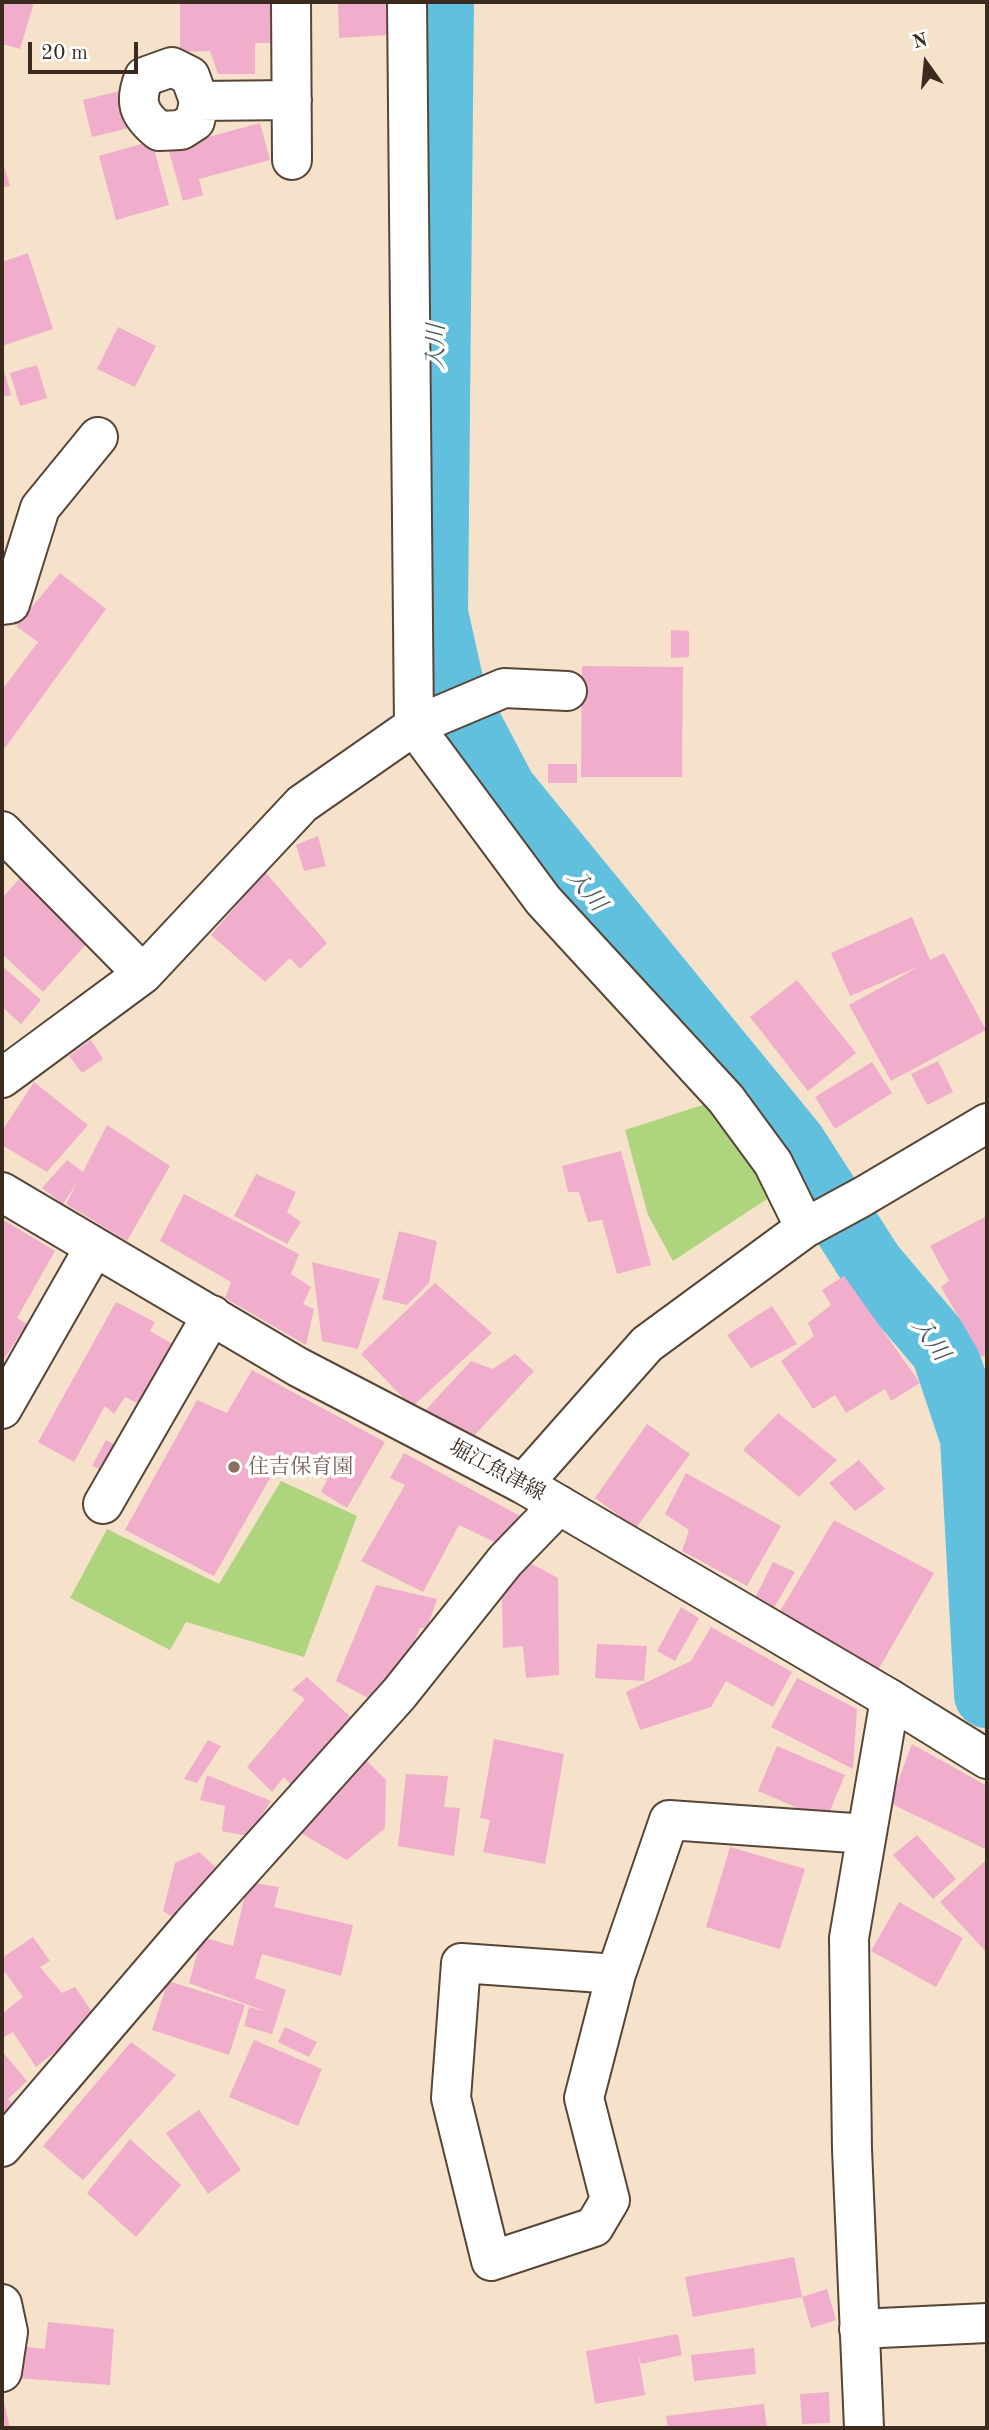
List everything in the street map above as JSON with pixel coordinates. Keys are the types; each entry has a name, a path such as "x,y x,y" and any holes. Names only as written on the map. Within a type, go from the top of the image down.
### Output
{"street":[{"path":"291,2 292,160"},
{"path":"407,2 414,726 543,900 726,1099 774,1163 805,1228"},
{"path":"199,101 292,100"},
{"path":"2,605 10,604 40,508 99,438"},
{"path":"2,1078 143,974 302,804 414,726 504,688 567,691"},
{"path":"2,831 143,974"},
{"path":"523,1484 647,1344 805,1228 896,1178 987,1123"},
{"name":"堀江魚津線","path":"2,1192 298,1367 523,1484 890,1699 987,1759"},
{"path":"2,1409 94,1248"},
{"path":"103,1504 212,1315"},
{"path":"2,2147 192,1924 399,1694 505,1561 559,1505"},
{"path":"864,2428 852,2149 849,1938 890,1699"},
{"path":"616,1974 461,1963 451,2098 491,2261 594,2227 610,2200 584,2098 616,1974 669,1820 867,1834"},
{"path":"2,2304 8,2332 2,2372"},
{"path":"859,2329 987,2323"}],"green space":[{"path":"712,1102 770,1182 767,1199 673,1261 648,1215 625,1130"},
{"path":"281,1481 357,1516 304,1657 186,1622 170,1650 70,1598 107,1529 219,1584"}],"building":[{"path":"2,2 34,2 20,49 2,44"},
{"path":"180,2 274,2 274,43 255,43 255,74 218,74 210,51 180,52"},
{"path":"338,2 388,2 389,35 339,38"},
{"path":"120,91 129,128 92,137 83,100"},
{"path":"260,123 270,160 199,179 203,195 183,201 168,148"},
{"path":"152,141 169,205 116,220 99,156"},
{"path":"2,159 10,186 2,188"},
{"path":"28,253 53,329 2,346 2,262"},
{"path":"118,327 156,346 135,387 97,369"},
{"path":"2,363 11,395 2,397"},
{"path":"37,365 47,398 20,406 10,373"},
{"path":"60,573 106,609 2,752 2,690 38,642 16,626"},
{"path":"671,630 689,631 689,657 671,658"},
{"path":"582,666 683,667 682,777 581,777"},
{"path":"548,764 577,764 577,783 548,783"},
{"path":"318,836 326,866 304,871 296,845"},
{"path":"265,872 327,943 300,969 290,958 265,982 211,935"},
{"path":"20,878 89,941 43,992 2,954 2,898"},
{"path":"912,917 930,960 944,953 986,1030 891,1081 849,1005 920,966 850,996 831,953"},
{"path":"2,966 41,1000 21,1024 2,1007"},
{"path":"797,980 856,1053 808,1091 750,1017"},
{"path":"91,1040 103,1059 82,1073 69,1056"},
{"path":"938,1061 953,1092 927,1105 911,1074"},
{"path":"872,1062 892,1093 835,1129 815,1097"},
{"path":"34,1082 88,1125 47,1172 2,1145 2,1131"},
{"path":"107,1125 170,1166 127,1241 66,1204 78,1181 63,1204 42,1188 67,1160 83,1172"},
{"path":"621,1151 651,1265 617,1274 602,1220 588,1222 579,1192 568,1192 562,1166"},
{"path":"256,1174 296,1192 287,1212 301,1222 287,1244 234,1216"},
{"path":"184,1194 299,1254 291,1274 311,1287 303,1304 314,1309 306,1345 225,1298 231,1282 160,1241"},
{"path":"987,1216 987,1355 982,1357 941,1287 949,1281 930,1246"},
{"path":"2,1219 55,1251 17,1318 27,1324 2,1362"},
{"path":"399,1231 437,1241 429,1283 407,1305 382,1299"},
{"path":"312,1262 380,1279 358,1349 322,1341"},
{"path":"844,1276 920,1383 891,1401 885,1389 846,1413 835,1395 813,1409 781,1361 814,1336 808,1323 831,1305 822,1290"},
{"path":"435,1283 492,1333 412,1407 361,1354"},
{"path":"116,1302 155,1322 150,1331 176,1346 141,1405 125,1397 114,1414 105,1406 74,1462 38,1442"},
{"path":"772,1306 797,1344 751,1368 727,1335"},
{"path":"515,1354 534,1371 472,1438 423,1413 471,1361 493,1369"},
{"path":"252,1370 385,1442 347,1508 321,1492 327,1480 282,1457 214,1576 125,1530 197,1400 227,1413"},
{"path":"778,1413 837,1460 799,1497 743,1450"},
{"path":"647,1424 690,1454 636,1528 595,1498"},
{"path":"106,1440 118,1446 103,1471 92,1466"},
{"path":"404,1453 522,1517 505,1547 459,1525 423,1592 361,1561 405,1485 390,1478"},
{"path":"859,1460 885,1489 855,1511 829,1483"},
{"path":"686,1473 781,1526 747,1586 682,1551 689,1530 665,1514"},
{"path":"834,1520 934,1573 878,1670 779,1613"},
{"path":"528,1562 558,1578 559,1675 526,1678 523,1646 503,1648 502,1590"},
{"path":"773,1562 795,1572 772,1611 754,1600"},
{"path":"376,1585 437,1599 427,1628 420,1628 406,1661 372,1700 336,1681"},
{"path":"681,1607 699,1618 675,1661 657,1651"},
{"path":"711,1627 792,1672 773,1707 726,1681 711,1707 640,1730 626,1692 691,1661"},
{"path":"597,1644 647,1646 644,1681 595,1678"},
{"path":"307,1677 353,1719 292,1786 284,1777 272,1792 247,1767 305,1699 292,1690"},
{"path":"797,1678 857,1709 853,1769 771,1727"},
{"path":"494,1739 564,1754 545,1864 483,1852 490,1820 480,1818"},
{"path":"208,1740 221,1746 197,1783 184,1779"},
{"path":"912,1744 987,1786 987,1850 890,1803"},
{"path":"777,1746 845,1775 826,1820 758,1791"},
{"path":"364,1758 386,1780 385,1828 347,1860 294,1829"},
{"path":"406,1774 448,1776 444,1807 460,1808 454,1856 398,1846"},
{"path":"207,1775 271,1801 248,1836 222,1831 225,1806 200,1800"},
{"path":"917,1835 956,1879 933,1899 893,1855"},
{"path":"730,1847 805,1869 780,1949 706,1927"},
{"path":"199,1852 221,1872 176,1919 163,1911 175,1863"},
{"path":"987,1859 987,1953 940,1902"},
{"path":"248,1882 279,1887 274,1907 353,1925 341,1976 262,1954 255,1978 286,1990 272,2034 244,2026 249,2007 270,2013 189,1983 202,1937 233,1946"},
{"path":"899,1902 963,1938 936,1987 871,1951"},
{"path":"33,1937 50,1961 40,1967 62,1993 75,1987 97,2019 36,2067 13,2032 2,2038 2,2014 23,1997 2,1968 2,1958"},
{"path":"168,1981 245,2005 229,2055 152,2030"},
{"path":"285,2027 317,2042 309,2057 278,2042"},
{"path":"254,2040 322,2069 298,2126 229,2097"},
{"path":"131,2042 176,2075 83,2180 43,2146"},
{"path":"2,2051 27,2081 8,2099 19,2112 2,2127"},
{"path":"199,2110 241,2170 208,2194 166,2133"},
{"path":"130,2139 181,2185 136,2237 87,2193"},
{"path":"794,2257 802,2297 693,2317 685,2277"},
{"path":"827,2289 836,2320 811,2328 802,2297"},
{"path":"48,2322 114,2329 110,2385 17,2378 21,2346 45,2349"},
{"path":"678,2334 682,2355 641,2364 638,2353 645,2395 595,2404 586,2351"},
{"path":"754,2348 756,2374 694,2381 691,2355"},
{"path":"829,2392 830,2423 802,2424 800,2394"},
{"path":"3,2398 10,2428 2,2428"},
{"path":"764,2404 767,2428 668,2428 666,2416"}],"waterway":[{"name":"入川","path":"441,2 435,613 453,694 504,791 794,1145 871,1265 944,1351 973,1438 987,1695"}],"place":[{"name":"住吉保育園","path":"234,1467"}]}
